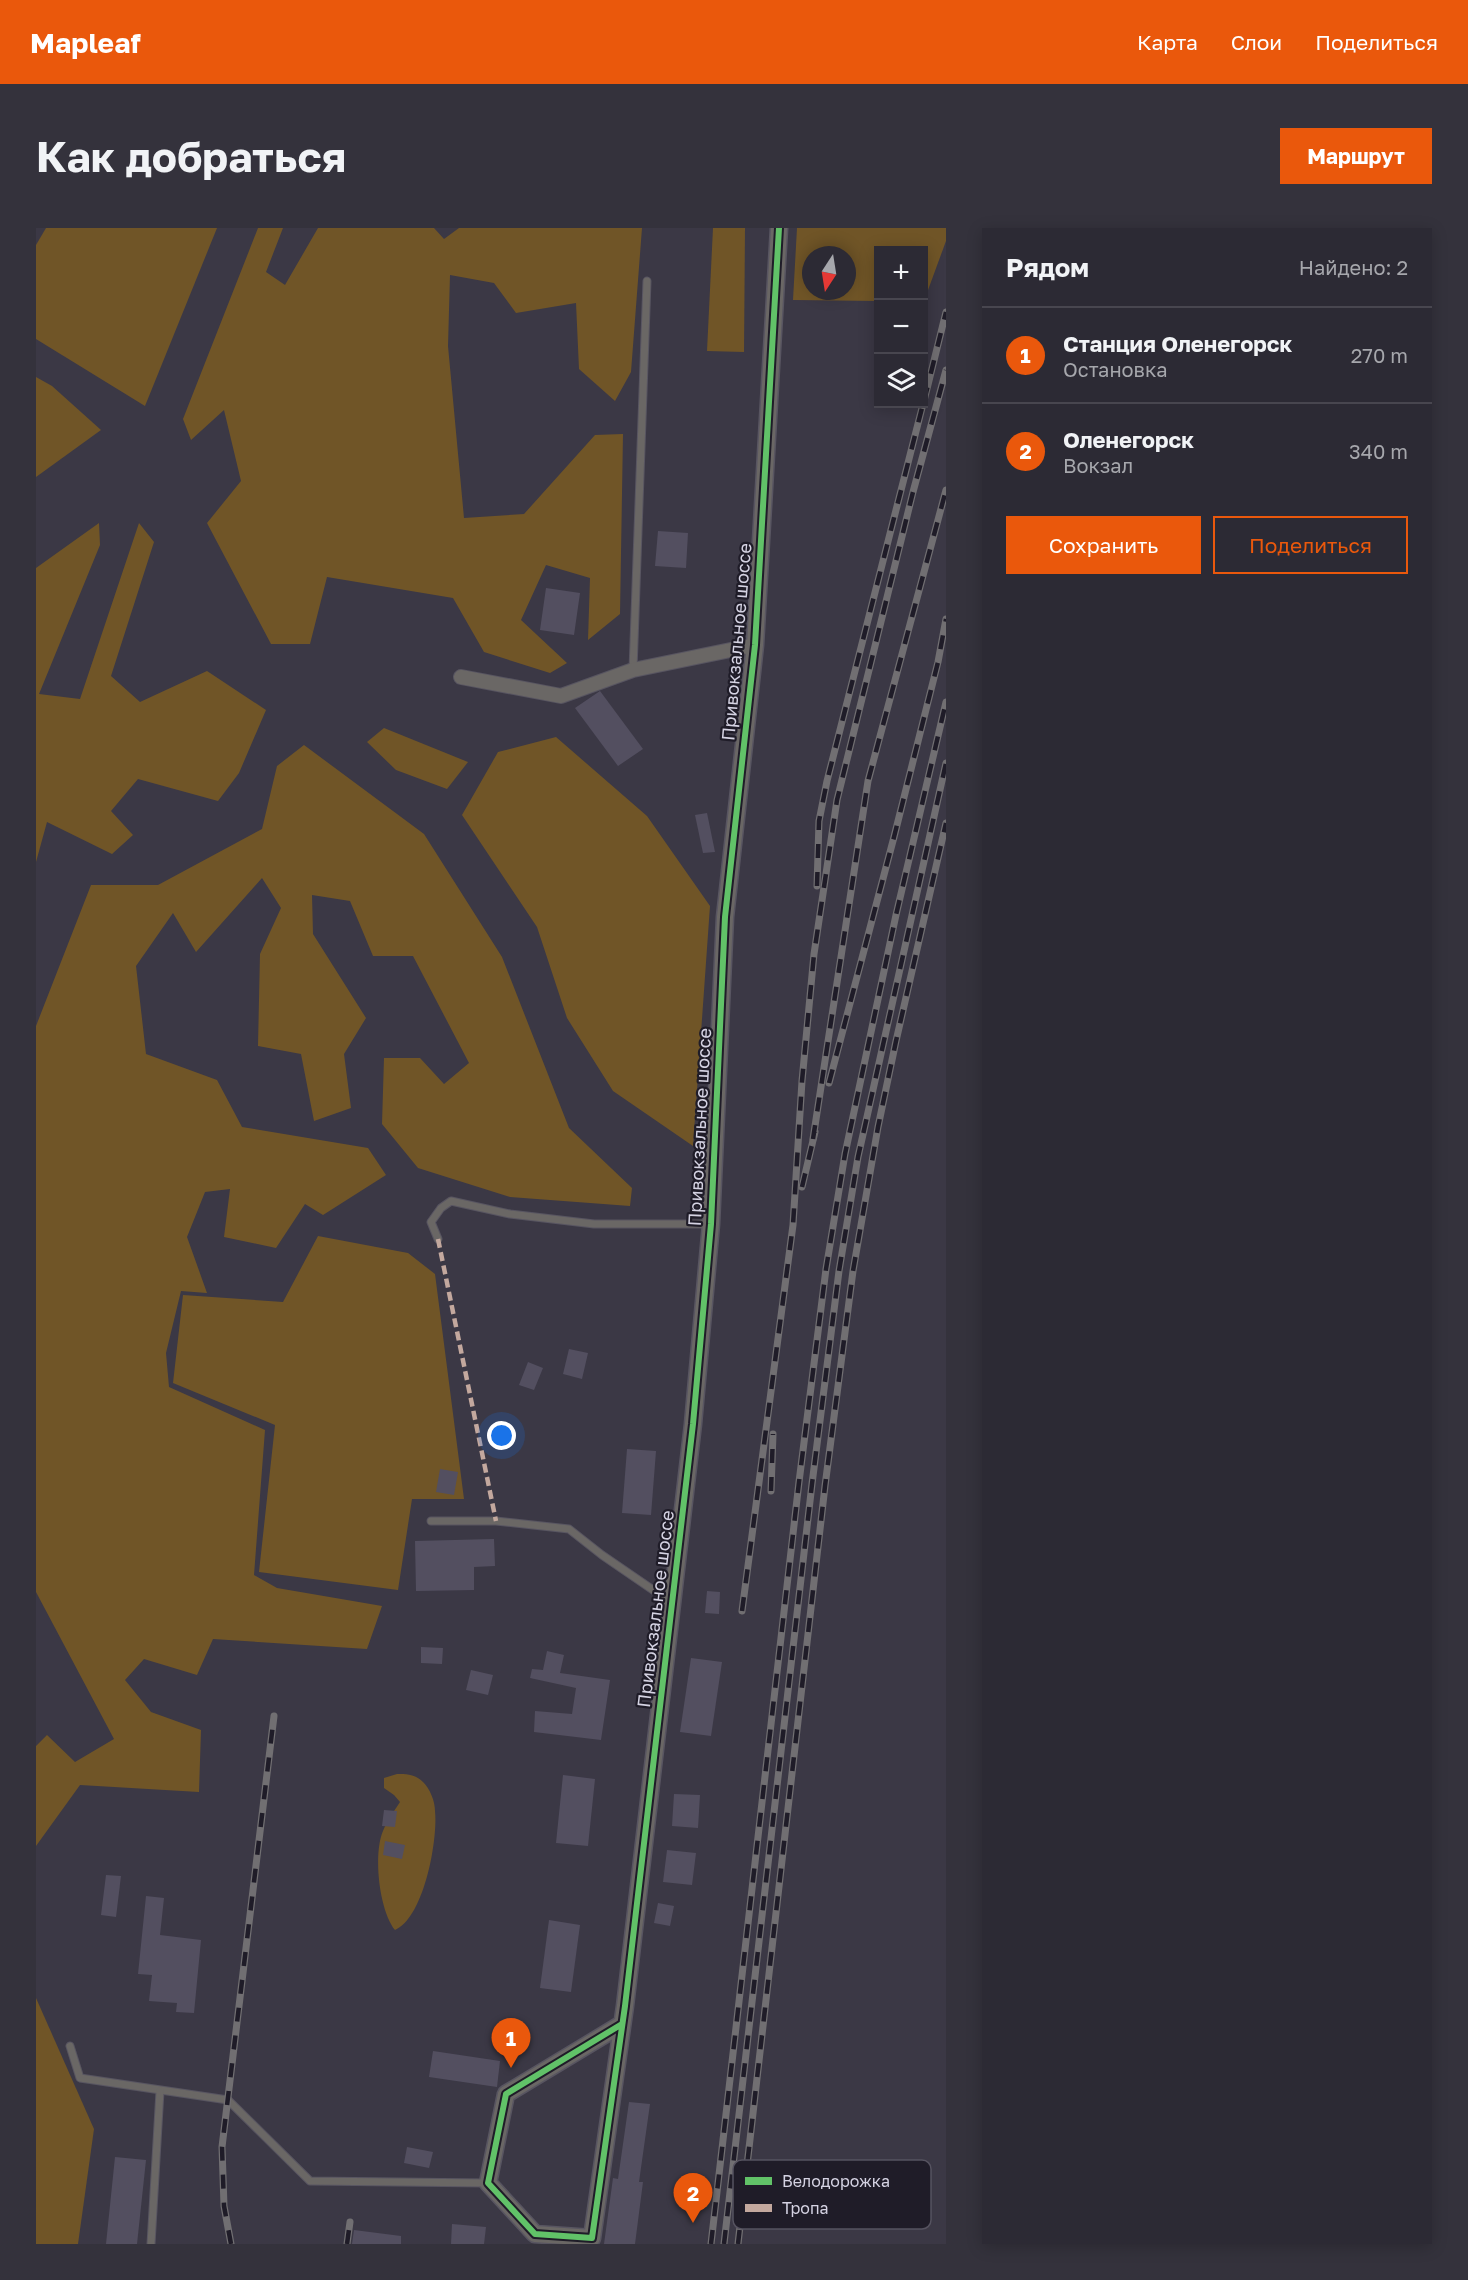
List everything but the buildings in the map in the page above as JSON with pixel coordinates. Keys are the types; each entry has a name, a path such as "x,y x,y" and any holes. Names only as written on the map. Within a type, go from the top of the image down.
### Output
{"street":[{"name":"Привокзальное шоссе","path":"488,2183 535,2234 591,2241 622,2024 693,1424 711,1224 725,917 755,645 778,228"},
{"path":"461,677 561,696 633,670 755,645"},
{"path":"488,2183 506,2094 622,2024"}],"lane":[{"path":"633,670 647,281"},
{"path":"438,1239 431,1222 441,1208 451,1201 510,1214 594,1224 711,1224"},
{"path":"431,1521 496,1521 569,1530 672,1604"},
{"path":"70,2046 80,2078 228,2100 309,2181 488,2183"},
{"path":"151,2244 160,2091"}],"shaded area":[{"path":"46,228 217,228 145,406 36,339 36,245"},
{"path":"258,228 283,228 266,272 285,285 318,228 434,228 444,239 459,228 642,228 631,372 615,401 579,369 576,303 516,313 494,283 450,275 448,346 464,518 524,514 595,435 623,434 620,614 588,640 590,578 546,565 521,620 567,663 550,673 484,652 453,598 327,577 310,644 271,644 207,523 241,481 224,410 191,440 183,419"},
{"path":"713,228 745,228 744,352 707,351"},
{"path":"797,228 946,228 946,241 928,290 928,246 874,246 874,301 793,300"},
{"path":"36,377 52,386 101,430 36,477"},
{"path":"99,523 100,545 39,694 80,699 139,523 154,542 111,676 140,702 207,671 266,710 239,773 218,801 138,779 111,811 133,835 112,854 47,822 36,862 36,568"},
{"path":"384,728 468,762 447,789 396,770 367,742"},
{"path":"556,737 647,816 710,906 693,1146 613,1091 567,1018 537,927 462,815 498,752"},
{"path":"304,745 424,834 502,957 569,1128 632,1188 630,1206 510,1197 418,1168 382,1124 384,1058 420,1058 444,1084 469,1063 413,956 373,956 350,901 312,895 313,934 366,1018 344,1054 351,1108 314,1121 301,1054 258,1046 260,954 281,908 262,878 196,952 173,913 136,966 146,1054 217,1080 242,1127 368,1148 386,1175 323,1215 305,1204 276,1248 224,1237 230,1189 205,1192 187,1237 207,1293 181,1291 166,1353 169,1387 265,1430 254,1575 277,1588 382,1606 367,1649 213,1639 197,1675 144,1659 125,1680 151,1712 201,1730 199,1792 80,1785 36,1846 36,1746 47,1735 75,1762 114,1739 36,1592 36,1026 91,885 158,885 262,829 277,766"},
{"path":"318,1236 408,1253 435,1274 464,1499 412,1499 398,1590 259,1572 275,1425 173,1383 183,1295 283,1302"},
{"path":"397,1774 414,1776 426,1785 434,1803 435,1824 431,1858 421,1895 405,1923 395,1930 389,1921 382,1896 378,1853 383,1831 400,1802 384,1788 384,1778"},
{"path":"36,1998 94,2129 78,2244 36,2244"}],"railway":[{"path":"928,385 946,312"},
{"path":"742,1611 793,1225 802,1081 814,954 837,800 913,492 946,370"},
{"path":"817,886 819,821 827,781 922,408"},
{"path":"813,1139 868,781 946,490"},
{"path":"829,1083 894,837 938,662 946,619"},
{"path":"711,2244 799,1482 826,1269 845,1154 896,915 946,702"},
{"path":"734,2160 839,1271 858,1157 946,763"},
{"path":"748,2160 825,1486 853,1271 878,1127 946,823"},
{"path":"802,1187 815,1132"},
{"path":"771,1491 773,1434"},
{"path":"231,2244 224,2206 222,2147 274,1716"},
{"path":"724,2244 733,2166"},
{"path":"347,2244 350,2222"},
{"path":"738,2244 740,2229"}],"marked path":[{"path":"438,1239 496,1521"}],"cycle path":[{"path":"622,2024 506,2094 488,2183 535,2234 592,2238 625,2006 693,1424 711,1224 725,917 755,645 779,228"}],"place":[{"name":"Станция Оленегорск","path":"511,2068"},
{"name":"Оленегорск","path":"693,2223"}]}
